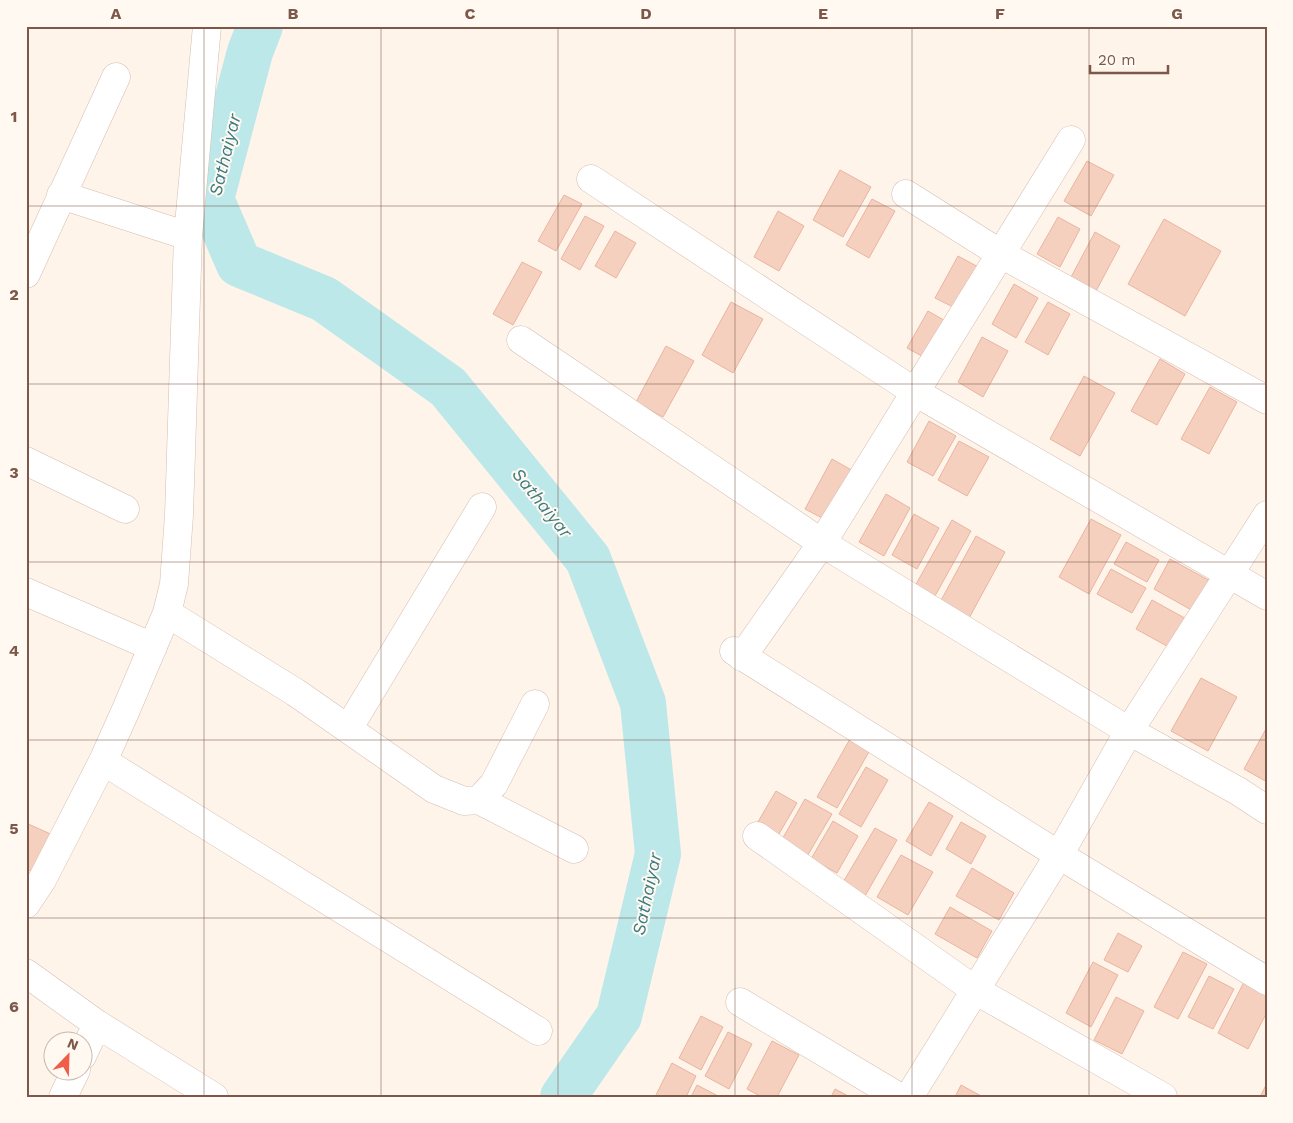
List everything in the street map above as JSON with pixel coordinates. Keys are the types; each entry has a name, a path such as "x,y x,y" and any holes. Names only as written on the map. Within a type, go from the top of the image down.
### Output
{"street":[{"path":"26,904 34,876 103,761 167,614 174,584 179,515 188,236 207,26"},
{"path":"26,274 116,77"},
{"path":"1071,140 822,543 738,654 1059,855 1267,981"},
{"path":"591,179 916,392 1229,576 1267,596"},
{"path":"906,194 1001,254 1267,400"},
{"path":"61,195 188,236"},
{"path":"521,340 822,543 1129,731 1238,791 1267,810"},
{"path":"26,461 125,509"},
{"path":"348,729 482,507"},
{"path":"909,1097 1059,855 1129,731 1267,515"},
{"path":"26,592 153,647"},
{"path":"167,614 295,692 434,789 464,801 479,800 574,849"},
{"path":"479,800 494,784 535,704"},
{"path":"103,761 538,1031"},
{"path":"757,836 975,990 1163,1097"},
{"path":"26,973 97,1024 214,1097"},
{"path":"740,1002 899,1097"},
{"path":"92,1035 97,1024"},
{"path":"64,1097 72,1080"}],"building":[{"path":"1087,161 1114,175 1091,216 1064,201"},
{"path":"840,170 871,187 843,237 813,220"},
{"path":"564,195 582,204 556,251 538,241"},
{"path":"872,199 895,211 869,258 846,245"},
{"path":"778,211 804,226 779,271 754,257"},
{"path":"585,216 604,226 580,270 561,259"},
{"path":"1058,217 1080,229 1060,267 1037,254"},
{"path":"1164,219 1221,251 1185,316 1128,284"},
{"path":"615,231 636,243 616,278 595,266"},
{"path":"1095,232 1120,246 1095,293 1070,279"},
{"path":"958,256 982,269 959,310 935,298"},
{"path":"522,262 542,272 513,325 493,314"},
{"path":"1014,284 1038,298 1016,338 992,324"},
{"path":"731,302 763,319 733,373 702,355"},
{"path":"1048,302 1070,314 1048,355 1025,342"},
{"path":"928,311 949,323 929,360 907,348"},
{"path":"982,337 1008,351 983,397 958,382"},
{"path":"666,346 694,361 663,417 636,402"},
{"path":"1160,359 1185,374 1157,425 1131,411"},
{"path":"1084,376 1115,393 1080,456 1050,439"},
{"path":"1210,387 1237,402 1209,454 1181,439"},
{"path":"929,421 956,436 933,476 907,462"},
{"path":"959,441 989,457 967,496 938,480"},
{"path":"832,459 855,472 828,521 805,509"},
{"path":"886,494 910,508 884,556 859,542"},
{"path":"914,514 939,528 917,569 892,555"},
{"path":"1091,519 1121,535 1089,594 1059,577"},
{"path":"952,520 971,531 935,596 915,586"},
{"path":"976,536 1005,552 968,620 939,604"},
{"path":"1126,542 1159,560 1147,582 1114,564"},
{"path":"1170,559 1212,582 1195,612 1154,589"},
{"path":"1111,569 1146,588 1132,613 1097,594"},
{"path":"1152,600 1190,621 1174,650 1136,629"},
{"path":"1201,678 1237,697 1208,751 1171,731"},
{"path":"1267,727 1267,782 1244,769"},
{"path":"850,739 870,750 837,808 817,797"},
{"path":"866,767 888,780 861,827 839,814"},
{"path":"776,791 797,803 776,839 755,827"},
{"path":"805,799 832,814 806,858 780,843"},
{"path":"929,802 953,816 931,856 906,841"},
{"path":"833,821 858,836 837,873 811,859"},
{"path":"961,822 986,836 971,864 946,849"},
{"path":"26,823 55,836 38,874 26,869"},
{"path":"875,828 897,840 865,896 842,884"},
{"path":"901,855 933,872 908,915 877,897"},
{"path":"972,868 1014,893 999,920 956,896"},
{"path":"950,907 992,931 977,958 935,934"},
{"path":"1118,933 1142,946 1128,972 1104,960"},
{"path":"1183,952 1207,964 1178,1019 1154,1007"},
{"path":"1093,962 1118,975 1091,1027 1066,1013"},
{"path":"1209,976 1234,989 1213,1029 1188,1017"},
{"path":"1244,982 1267,994 1267,1012 1248,1049 1218,1033"},
{"path":"1116,997 1144,1011 1122,1054 1094,1040"},
{"path":"701,1016 723,1027 701,1070 679,1058"},
{"path":"728,1032 752,1044 729,1089 705,1076"},
{"path":"772,1041 799,1055 777,1097 762,1097 747,1089"},
{"path":"672,1063 696,1076 686,1097 655,1097"},
{"path":"1267,1083 1267,1097 1260,1097"},
{"path":"697,1085 720,1097 691,1097"},
{"path":"961,1085 983,1097 955,1097"},
{"path":"835,1089 850,1097 831,1097"}],"waterway":[{"name":"Sathaiyar","path":"260,26 250,52 211,199 239,264 324,299 448,387 588,559 643,703 658,854 619,1016 563,1097"}]}
